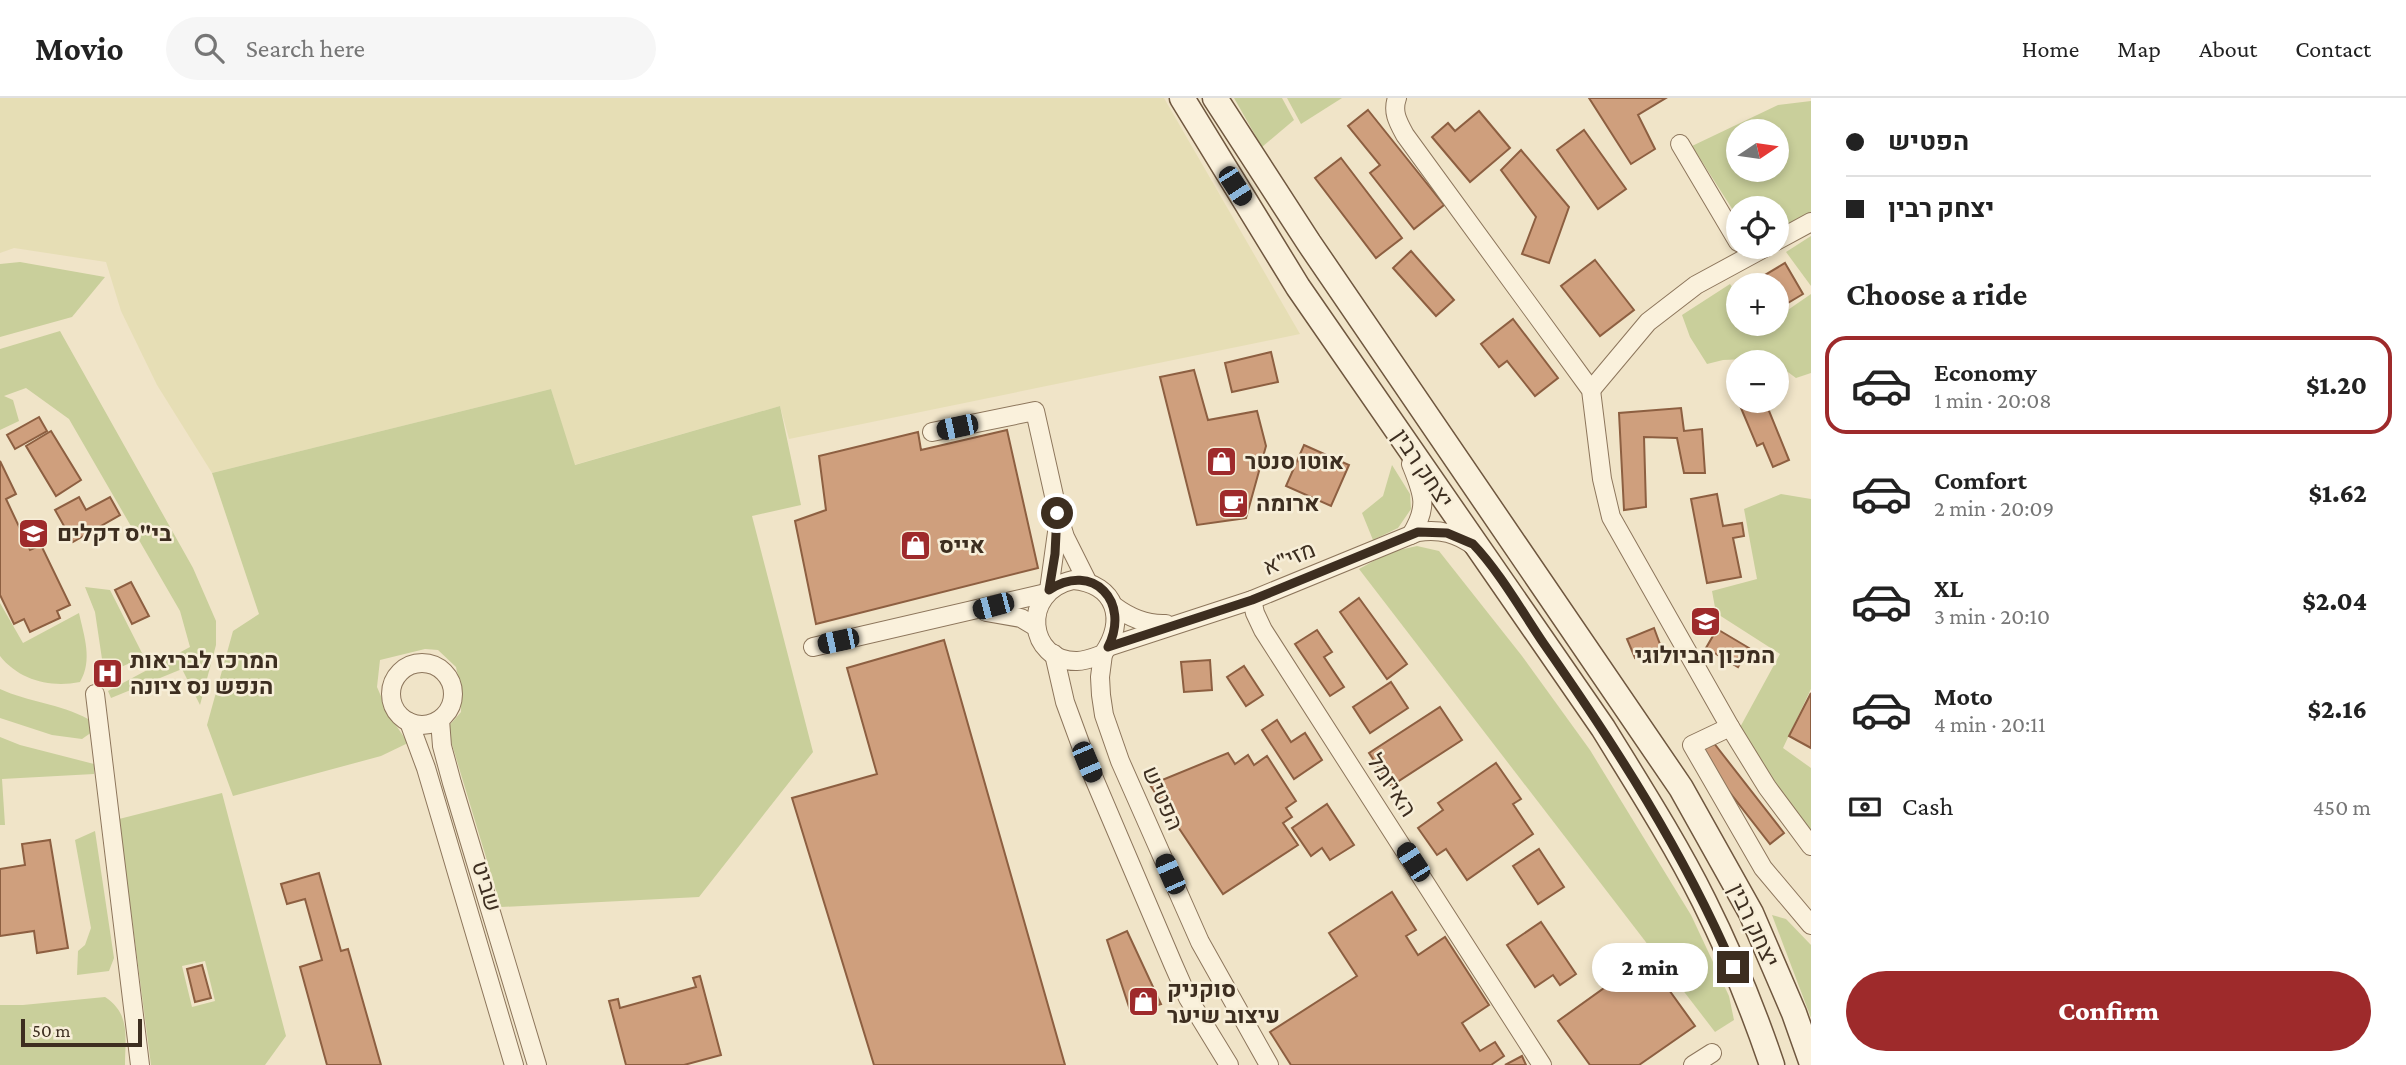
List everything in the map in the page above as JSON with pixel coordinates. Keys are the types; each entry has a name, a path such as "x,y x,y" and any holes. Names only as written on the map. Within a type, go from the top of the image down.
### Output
{"main road":[{"name":"יצחק רבין","path":"1182,98 1298,287 1603,728 1673,845 1709,912 1772,1065"},
{"name":"יצחק רבין","path":"1215,98 1309,243 1681,788 1751,913 1794,1013 1811,1061"}],"street":[{"path":"1397,98 1394,107 1397,121 1405,135 1591,390 1602,479 1611,517 1730,727 1767,787 1811,846"},
{"path":"1680,144 1726,222"},
{"path":"1789,234 1811,222"},
{"path":"1591,390 1648,322 1729,259"},
{"path":"932,432 1035,411 1059,518 1065,537 1087,581"},
{"path":"1398,432 1422,489 1424,501 1422,514 1410,535"},
{"path":"813,647 976,611 1047,591 1060,582 1073,580 1087,581 1098,586 1108,595 1114,606 1116,627 1106,650 1077,661 1065,659 1046,648 1036,627 1039,603 1047,591 1059,518"},
{"name":"מזי\"א","path":"1106,650 1183,621 1252,600 1410,535 1428,531 1447,533 1465,540 1480,552"},
{"name":"האיזמל","path":"1252,600 1264,630 1542,1065"},
{"name":"מזי\"א","path":"1114,606 1123,613 1147,623 1163,625 1183,621"},
{"path":"976,611 1010,615 1036,627"},
{"name":"הפטיש","path":"1106,650 1100,677 1101,695 1104,715 1117,753 1200,942 1269,1065"},
{"path":"1054,654 1065,702 1087,762 1173,964 1188,998 1229,1065"},
{"path":"415,663 427,663 447,676 453,687 453,700 440,720 429,725 416,726 396,713 391,702 391,689 395,678 403,669 415,663"},
{"path":"95,694 140,1065"},
{"name":"שביט","path":"440,720 442,746 452,783 537,1065"},
{"name":"שביט","path":"409,722 426,768 514,1065"},
{"path":"1730,727 1692,745 1763,868 1811,925"},
{"path":"1693,1065 1712,1053"}],"shaded area":[{"path":"0,98 1164,98 1300,334 789,439 780,406 574,465 551,389 212,473 157,385 121,311 106,262 14,248 0,253"}],"green space":[{"path":"1234,98 1282,98 1294,120 1262,147"},
{"path":"1287,98 1342,98 1301,124"},
{"path":"1811,101 1811,212 1789,226 1789,196 1726,196 1726,199 1692,146 1726,130 1726,182 1789,182 1789,119 1749,119 1778,105"},
{"path":"1811,236 1811,286 1789,256 1789,250"},
{"path":"20,262 105,277 72,317 0,337 0,264"},
{"path":"1726,287 1726,336 1789,336 1789,309 1811,294 1811,373 1796,378 1789,373 1789,350 1726,350 1726,360 1707,364 1690,337 1682,315"},
{"path":"60,331 193,568 216,621 216,645 200,705 182,669 111,698 108,691 190,647 180,611 69,419 26,388 4,396 13,400 19,421 0,430 0,349"},
{"path":"551,389 575,465 780,406 801,505 752,516 813,752 699,897 501,907 447,728 461,712 456,667 438,650 425,649 380,660 377,687 389,715 408,743 381,756 233,796 207,725 233,631 259,614 212,473"},
{"path":"1392,465 1410,494 1411,509 1398,528 1373,540 1362,513 1383,496"},
{"path":"1781,494 1811,499 1811,689 1783,748 1811,768 1811,834 1738,731 1780,654 1716,613 1712,591 1757,579 1744,509"},
{"path":"1417,546 1439,551 1522,656 1590,750 1691,915 1729,996 1734,1020 1715,1032 1359,569 1390,552"},
{"path":"85,587 110,590 144,657 114,670 107,667 102,659 95,612"},
{"path":"0,603 23,643 79,613 87,657 80,682 47,683 26,676 8,664 0,656"},
{"path":"0,689 78,714 88,719 92,732 82,739 52,735 0,718"},
{"path":"0,737 20,745 94,764 94,774 2,779 5,825 0,825"},
{"path":"222,793 286,1036 265,1065 151,1065 119,819","holes":["205,961 215,1001 192,1007 182,966"]},
{"path":"95,831 114,958 109,971 77,975 78,951 85,945 91,928 75,840"},
{"path":"1772,915 1786,919 1811,945 1811,1018"},
{"path":"105,997 123,1019 126,1036 125,1065 0,1065 0,1005"}],"building":[{"path":"1589,98 1666,98 1638,115 1655,149 1631,164"},
{"path":"1368,110 1444,205 1414,229 1370,173 1380,165 1348,126"},
{"path":"1479,111 1510,148 1470,182 1432,137 1448,123 1455,131"},
{"path":"1584,130 1626,189 1598,209 1557,150"},
{"path":"1521,150 1569,207 1549,263 1522,254 1536,217 1501,170"},
{"path":"1341,158 1402,238 1376,258 1315,178"},
{"path":"1411,251 1454,300 1436,316 1393,268"},
{"path":"1595,260 1634,310 1600,336 1561,286"},
{"path":"1785,263 1803,294 1789,302 1789,273 1768,273"},
{"path":"1513,319 1558,378 1535,396 1507,361 1499,367 1481,344"},
{"path":"1271,352 1278,382 1232,392 1225,363"},
{"path":"1194,370 1208,420 1257,411 1266,446 1246,518 1197,525 1160,377"},
{"path":"1681,408 1684,431 1702,429 1705,473 1684,473 1677,438 1644,437 1646,507 1624,510 1619,413"},
{"path":"1743,413 1770,413 1789,460 1773,467 1763,443 1757,446"},
{"path":"39,417 47,431 15,449 7,435"},
{"name":"אייס","path":"1007,430 1038,568 816,624 795,521 826,510 819,456 918,432 921,450"},
{"path":"51,431 81,480 56,496 26,446"},
{"path":"1304,445 1349,465 1331,506 1286,486"},
{"path":"0,461 16,494 6,499 30,550 41,545 70,605 57,611 60,618 30,632 24,619 14,624 0,595"},
{"path":"1717,494 1723,526 1742,523 1744,536 1733,538 1741,577 1707,583 1691,499"},
{"path":"79,497 86,510 110,497 120,515 73,542 55,510"},
{"path":"131,582 149,616 132,624 115,590"},
{"path":"1359,598 1407,664 1387,679 1340,612"},
{"path":"1654,628 1661,647 1635,658 1627,639"},
{"path":"1717,629 1749,648 1738,667 1706,648"},
{"path":"1317,630 1332,652 1324,657 1344,687 1330,696 1295,644"},
{"path":"944,640 1065,1065 874,1065 792,798 877,774 847,668"},
{"path":"1210,660 1212,690 1184,692 1181,662"},
{"path":"1244,666 1263,695 1246,706 1227,677"},
{"path":"1391,682 1408,708 1370,733 1353,707"},
{"path":"1811,693 1811,748 1789,736"},
{"path":"1440,707 1462,740 1391,786 1369,753"},
{"path":"1277,720 1291,742 1305,733 1322,760 1294,779 1262,730"},
{"path":"1713,742 1784,833 1770,844 1699,753"},
{"path":"1228,753 1235,764 1248,755 1254,765 1267,756 1296,801 1286,808 1292,817 1283,823 1298,845 1223,894 1150,785"},
{"path":"1496,763 1521,799 1513,804 1533,834 1467,880 1446,849 1437,855 1418,828 1443,810 1438,803"},
{"path":"1327,804 1354,845 1330,860 1322,848 1311,856 1292,828"},
{"path":"50,840 68,948 37,953 34,931 0,936 0,869 25,865 22,844"},
{"path":"1539,849 1564,887 1538,904 1513,866"},
{"path":"319,873 341,951 348,949 381,1065 327,1065 300,967 322,960 305,899 287,904 281,884"},
{"path":"1392,892 1416,930 1406,936 1418,955 1445,937 1489,1005 1462,1023 1480,1051 1495,1042 1504,1056 1491,1065 1291,1065 1270,1032 1357,976 1329,933"},
{"path":"1541,922 1576,974 1560,985 1553,975 1535,987 1507,945"},
{"path":"1127,931 1161,1004 1131,1013 1107,940"},
{"path":"1646,958 1695,1026 1639,1065 1590,1065 1558,1021"},
{"path":"202,965 211,998 195,1002 187,969"},
{"path":"700,976 721,1055 684,1065 626,1065 609,1001 618,999 620,1008 696,987 693,978"},
{"path":"1522,1056 1526,1065 1505,1065"}],"place":[{"name":"אוטו סנטר","path":"1222,461"},
{"name":"ארומה","path":"1233,503"},
{"name":"בי\"ס דקלים","path":"34,533"},
{"name":"אייס","path":"916,545"},
{"name":"המכון הביולוגי","path":"1705,621"},
{"name":"המרכז לבריאות הנפש נס ציונה","path":"107,673"},
{"name":"סוקניק עיצוב שיער","path":"1144,1002"}],"route":[{"path":"1057,513 1059,518 1049,590 1060,582 1087,581 1108,595 1116,617 1116,627 1108,647 1252,600 1418,532 1438,531 1473,544 1603,728 1647,799 1704,901 1733,967"}]}
